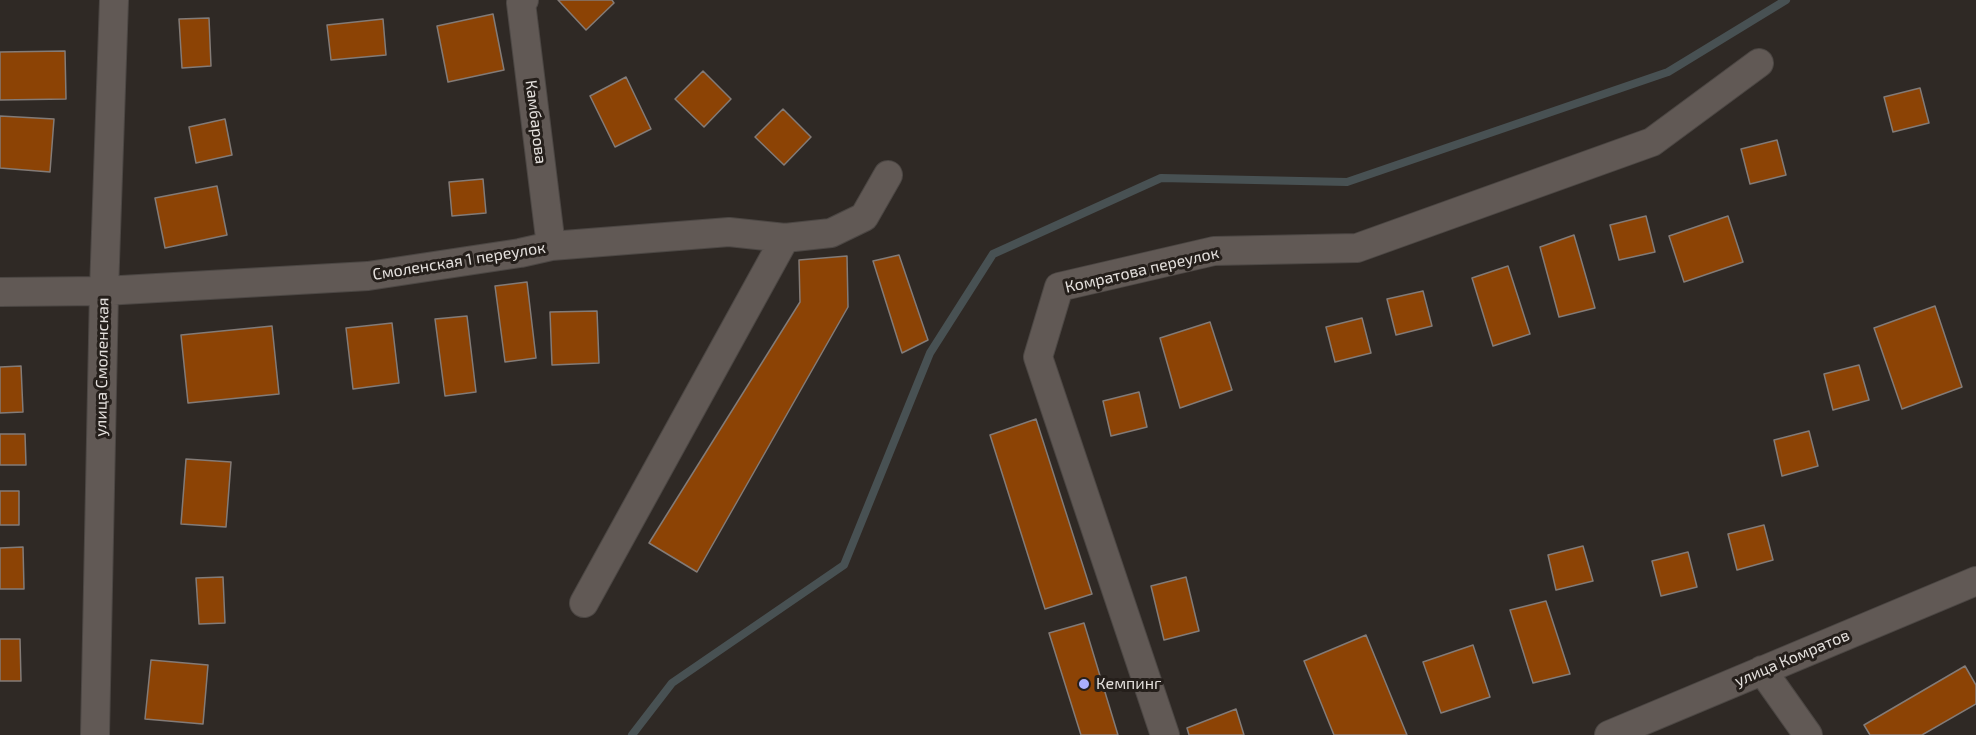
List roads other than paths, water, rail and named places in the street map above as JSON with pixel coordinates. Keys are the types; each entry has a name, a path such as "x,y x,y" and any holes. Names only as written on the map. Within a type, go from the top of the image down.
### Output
{"street":[{"name":"улица Смоленская","path":"95,735 104,291 114,0"},
{"name":"Камбарова","path":"524,0 521,3 551,246"},
{"name":"Комратова переулок","path":"1165,735 1038,357 1059,287 1214,251 1358,248 1652,142 1759,63"},
{"name":"Смоленская 1 переулок","path":"0,292 104,291 368,276 520,253 551,246 729,232 785,238 831,233 864,217 888,175"},
{"path":"584,603 785,238"},
{"name":"улица Комратов","path":"1609,735 1976,581"},
{"path":"1762,670 1808,735"}],"waterway":[{"path":"632,735 672,683 844,565 930,353 993,254 1161,178 1347,182 1668,72 1786,0"}],"place":[{"name":"Кемпинг","path":"1084,684"}]}
